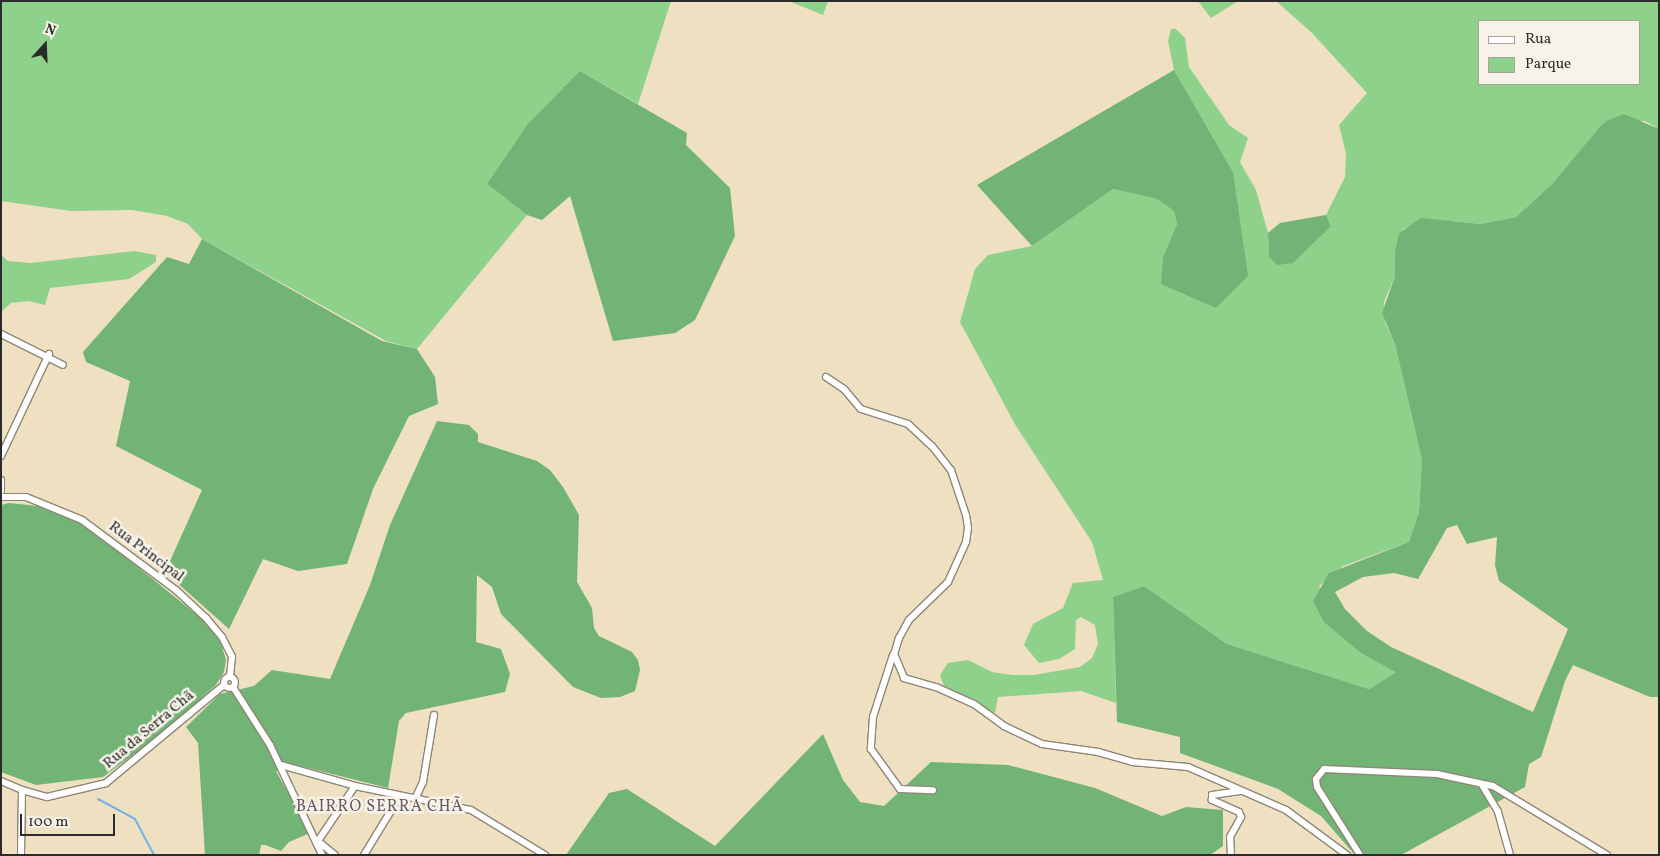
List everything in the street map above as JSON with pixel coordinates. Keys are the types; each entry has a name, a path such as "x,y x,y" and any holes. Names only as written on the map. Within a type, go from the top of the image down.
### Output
{"street":[{"path":"1,334 63,365"},
{"path":"1,456 48,357"},
{"path":"826,377 844,390 861,409 908,424 932,446 952,470 966,515 968,528 966,542 948,582 909,620 894,654 873,717 871,749 900,789 934,790"},
{"path":"1,480 1,490"},
{"name":"Rua Principal","path":"1,497 26,497 82,520 176,590 206,618 222,637 232,657 230,677 234,680 233,687"},
{"path":"894,654 904,678 936,687 974,704 1004,726 1042,744 1098,752 1132,762 1188,767 1286,810 1347,855"},
{"name":"Rua da Serra Chã","path":"1,781 22,790 48,797 106,782 224,685 224,680 230,677"},
{"path":"224,685 233,687 281,765 318,841 322,855"},
{"path":"416,799 423,782 434,715"},
{"path":"281,765 355,786 470,810 545,855"},
{"path":"1360,855 1317,787 1316,779 1324,769 1438,774 1493,786 1607,855"},
{"path":"1482,785 1498,812 1510,855"},
{"path":"318,841 355,786"},
{"path":"21,855 22,790"},
{"path":"1231,855 1230,837 1241,817 1239,812 1212,800 1212,795 1243,791"},
{"path":"364,855 400,796"},
{"path":"318,841 335,855"}],"green space":[{"path":"1,1 671,1 638,104 580,71 487,184 527,215 417,349 386,341 202,239 188,224 167,216 132,210 71,211 1,201"},
{"path":"789,1 828,1 823,15"},
{"path":"1198,1 1238,1 1211,18"},
{"path":"1276,1 1659,1 1659,129 1645,121 1606,121 1552,184 1516,217 1481,224 1451,221 1405,228 1399,233 1395,276 1384,302 1385,322 1395,344 1422,460 1419,512 1409,542 1343,566 1319,586 1351,643 1361,653 1397,671 1369,689 1227,644 1144,586 1113,597 1116,703 1081,691 998,697 995,713 944,686 940,675 948,663 968,660 992,672 1012,675 1034,675 1080,667 1092,658 1098,644 1095,625 1081,617 1076,620 1075,649 1059,659 1039,663 1024,645 1033,624 1063,608 1073,583 1103,580 1092,542 1016,426 960,322 975,269 988,255 1032,246 1113,189 1157,199 1174,211 1177,224 1163,257 1233,172 1174,70 1168,41 1171,29 1176,29 1185,38 1189,67 1229,125 1248,138 1240,162 1256,190 1268,233 1269,256 1331,226 1326,215 1345,177 1346,154 1339,125 1367,93 1312,33"},
{"path":"1174,70 1233,172 1248,276 1216,308 1161,284 1163,257 1177,224 1174,211 1157,199 1113,189 1032,246 977,185"},
{"path":"580,71 687,133 686,145 730,188 735,236 695,320 675,333 613,341 570,196 542,220 527,215 487,184 528,124"},
{"path":"1624,114 1659,129 1659,697 1650,697 1573,665 1565,681 1541,757 1529,764 1525,787 1401,855 1355,855 1321,816 1278,789 1180,753 1180,737 1117,722 1113,597 1144,586 1227,644 1369,689 1396,672 1361,653 1324,622 1313,601 1329,573 1409,542 1419,512 1422,460 1395,344 1382,313 1395,276 1395,252 1399,233 1421,218 1481,224 1516,217 1552,184 1606,121","holes":["1457,525 1467,544 1497,537 1495,565 1499,581 1568,629 1533,712 1391,647 1367,631 1345,609 1335,592 1363,577 1394,573 1418,579 1447,528"]},
{"path":"1326,215 1331,226 1293,263 1277,265 1269,256 1268,233 1280,223"},
{"path":"202,239 382,341 417,349 435,377 438,404 409,416 373,489 347,564 298,571 263,559 229,629 165,572 202,490 116,446 130,381 86,362 83,352 167,257 189,264"},
{"path":"134,251 156,255 156,262 129,279 50,288 45,305 28,301 11,303 1,312 1,255 8,261 31,263"},
{"path":"437,421 469,425 478,434 478,442 537,461 550,470 563,487 579,515 577,582 592,608 594,628 599,636 632,652 638,660 640,670 635,691 620,697 601,698 573,687 501,614 492,587 477,575 476,642 501,649 510,674 505,692 406,713 399,721 388,788 292,764 276,771 310,833 289,842 281,851 261,845 259,855 205,855 198,743 186,727 220,694 254,686 272,670 330,679 370,585 390,525"},
{"path":"9,503 38,506 86,525 207,623 221,643 226,660 224,672 216,685 160,735 103,777 36,785 1,772 1,505"},
{"path":"823,734 843,780 860,802 884,806 931,762 1008,765 1095,788 1162,816 1186,807 1223,810 1223,846 1210,855 566,855 609,793 627,789 715,846"}],"waterway":[{"path":"98,799 135,819 154,855"}],"district":[{"name":"BAIRRO SERRA CHÃ","path":"380,807"}]}
